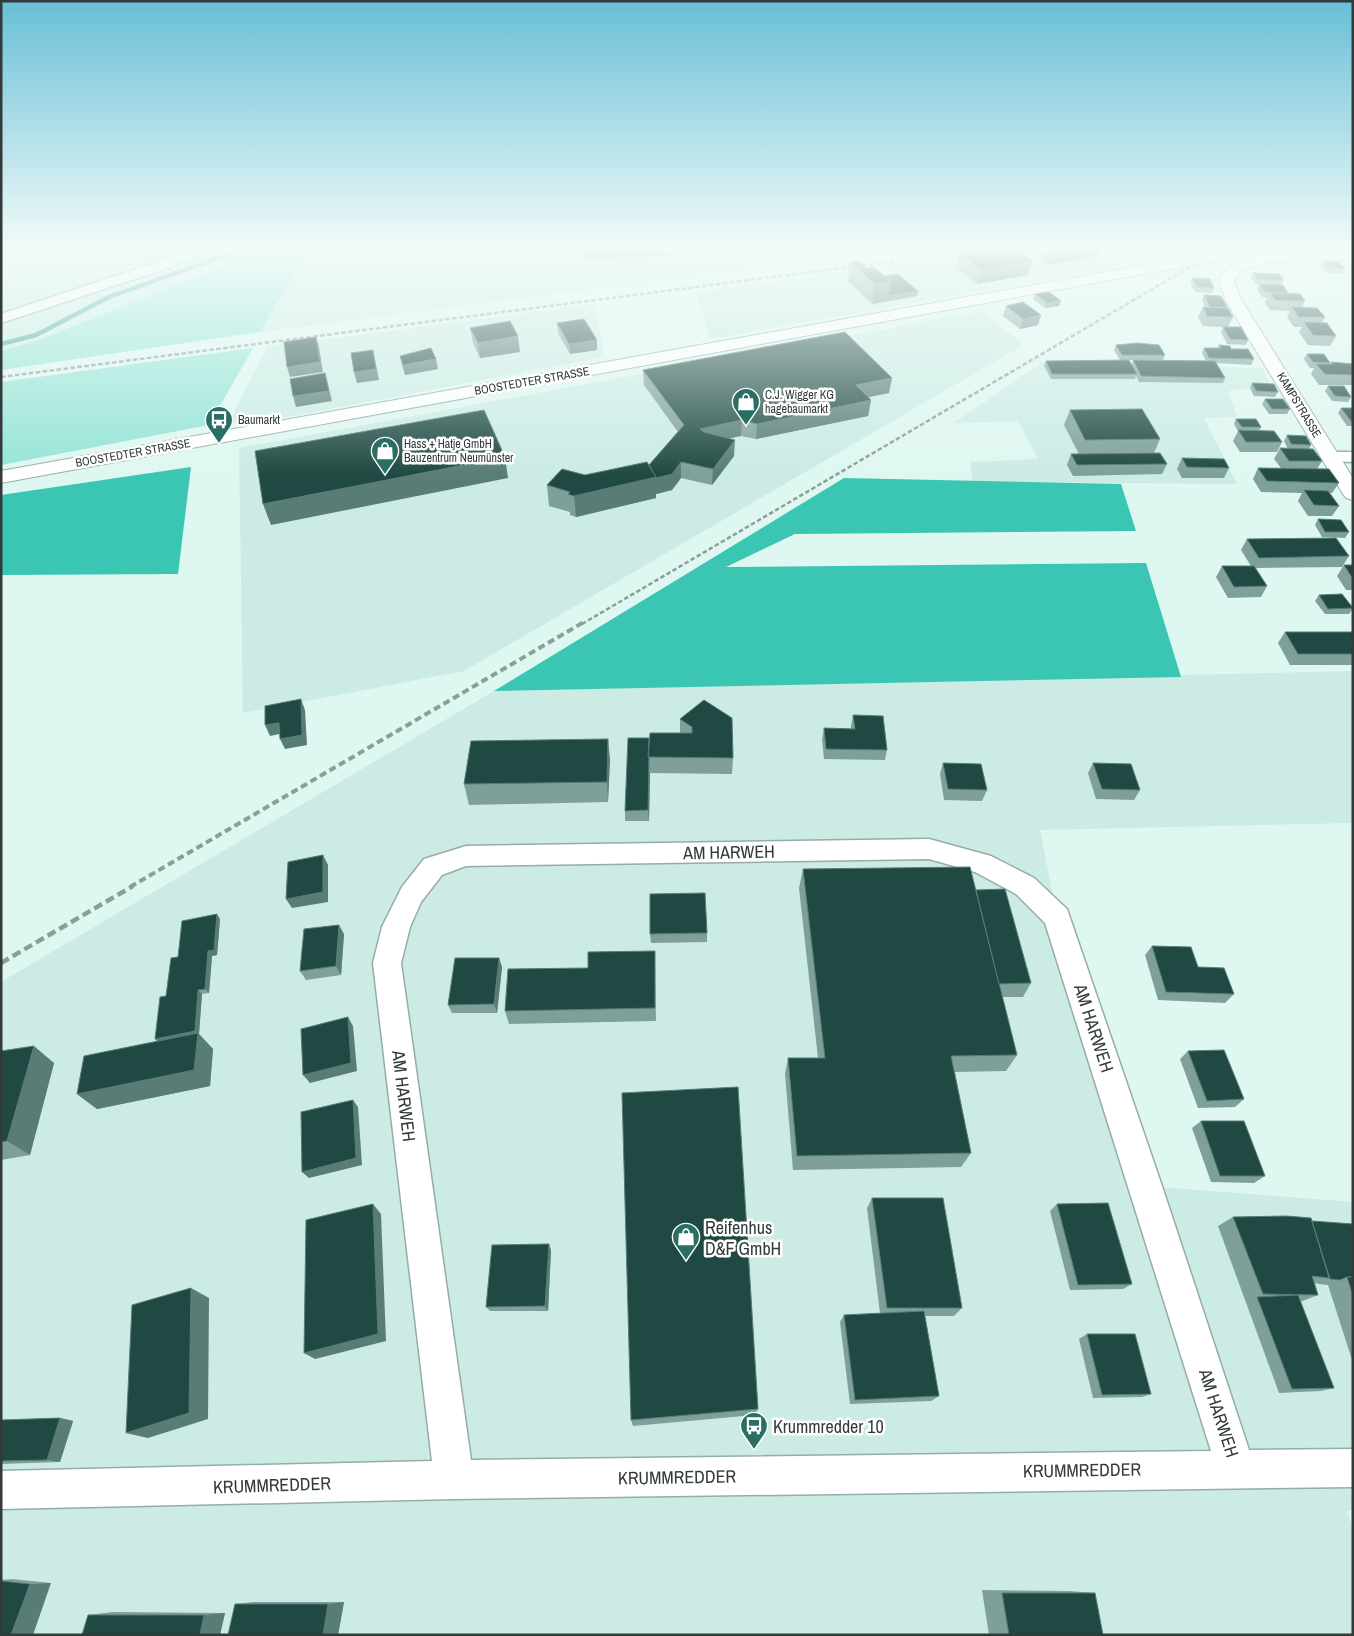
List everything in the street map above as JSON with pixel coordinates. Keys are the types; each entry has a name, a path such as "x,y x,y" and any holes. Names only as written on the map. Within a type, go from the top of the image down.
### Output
{"street":[{"name":"BOOSTEDTER STRASSE","path":"1,477 848,323"},
{"name":"KAMPSTRASSE","path":"1249,323 1353,494"},
{"path":"1330,457 1353,457"},
{"name":"AM HARWEH","path":"454,1480 387,963 396,927 411,895 433,867 466,856 929,848 982,863 1025,886 1057,917 1146,1186 1236,1468"},
{"name":"KRUMMREDDER","path":"1,1490 454,1480 1236,1468 1353,1468"}],"shaded area":[{"path":"1,323 81,323 42,339 1,351"},
{"path":"265,323 327,323 260,332"},
{"path":"447,323 598,323 604,357 239,426 231,418 267,347"},
{"path":"705,323 798,323 710,339"},
{"path":"917,323 998,323 1023,345 464,671 243,713 239,448"},
{"path":"1042,363 1262,368 1270,385 1228,391 1237,417 1204,418 1237,484 973,482 970,462 1038,459 1018,421 954,423"},
{"path":"1353,671 1353,823 1040,830 1057,917 1146,1186 1353,1202 1353,1510 1347,1511 1353,1528 1353,1635 1,1635 1,982 494,691"}],"green space":[{"path":"81,323 265,323 260,332 1,370 1,351 42,339"},
{"path":"253,348 209,425 1,465 1,382"},
{"path":"191,467 178,574 1,575 1,495"},
{"path":"844,478 1121,484 1136,531 795,534 726,567 1146,563 1181,677 494,691"}],"building":[{"path":"497,323 511,323 518,336 478,343 470,328"},
{"path":"557,323 587,323 597,340 569,344"},
{"path":"1305,323 1327,323 1336,336 1313,335"},
{"path":"1223,327 1241,327 1248,340 1230,339"},
{"name":"C.J. Wigger KG hagebaumarkt","path":"845,332 892,378 856,385 871,400 757,424 742,420 700,429 704,432 735,440 713,469 681,462 672,474 656,478 649,465 684,425 643,370"},
{"path":"316,337 320,362 287,367 284,342"},
{"path":"1137,343 1159,345 1165,355 1122,355 1116,345"},
{"path":"1219,345 1230,346 1231,349 1248,349 1254,359 1209,358 1204,348 1221,348"},
{"path":"431,348 436,359 403,365 400,356"},
{"path":"373,350 376,369 354,372 351,353"},
{"path":"1307,354 1324,354 1330,363 1313,362"},
{"path":"1129,360 1137,374 1052,374 1046,361"},
{"path":"1133,360 1215,361 1225,378 1141,376"},
{"path":"1331,362 1353,364 1353,375 1325,374 1316,364 1333,364"},
{"path":"325,373 329,391 293,396 290,379"},
{"path":"1252,383 1274,384 1278,392 1256,391"},
{"path":"1328,386 1344,386 1351,397 1335,396"},
{"path":"1265,399 1283,399 1290,409 1272,409"},
{"path":"1341,408 1353,408 1353,421 1351,421"},
{"path":"1142,409 1160,439 1085,440 1070,410"},
{"path":"484,410 505,457 263,504 255,451"},
{"path":"1236,419 1256,419 1261,427 1242,427"},
{"path":"1238,430 1274,431 1282,442 1246,442"},
{"path":"1287,435 1306,436 1311,445 1291,444"},
{"path":"1280,448 1313,449 1322,461 1289,461"},
{"path":"1160,453 1167,464 1077,465 1071,454"},
{"path":"1182,458 1224,459 1229,468 1187,467"},
{"path":"647,462 656,477 574,496 568,494 570,492 547,485 562,469 585,475"},
{"path":"1258,468 1329,469 1339,483 1267,481"},
{"path":"1304,490 1328,491 1339,506 1314,505"},
{"path":"1318,519 1341,520 1349,532 1325,532"},
{"path":"1336,538 1349,556 1259,558 1247,539"},
{"path":"1344,565 1353,565 1353,579"},
{"path":"1222,566 1254,566 1267,586 1234,587"},
{"path":"1342,594 1353,608 1328,609 1319,595"},
{"path":"1285,632 1353,632 1353,654 1298,654"},
{"path":"301,699 302,735 280,739 279,723 265,725 265,706"},
{"path":"704,700 732,718 733,758 648,757 650,733 692,733 692,727 680,719"},
{"path":"853,715 883,716 887,750 826,749 824,728 855,729"},
{"path":"628,738 649,738 648,810 625,811"},
{"path":"608,739 607,782 464,784 471,741"},
{"path":"943,763 981,764 987,790 948,789"},
{"path":"1093,763 1131,764 1140,790 1102,789"},
{"path":"323,855 323,892 286,899 288,862"},
{"path":"970,867 1017,1055 951,1056 971,1153 797,1156 788,1058 825,1058 803,869"},
{"path":"1005,889 1031,983 999,984 976,890"},
{"path":"705,893 707,933 650,934 650,894"},
{"path":"217,914 214,950 208,951 205,989 198,990 195,1031 155,1039 160,997 166,996 171,958 178,957 182,921"},
{"path":"339,925 336,966 300,971 304,929"},
{"path":"1152,946 1191,947 1198,967 1224,968 1234,994 1166,992"},
{"path":"655,951 655,1008 505,1011 508,969 588,968 588,952"},
{"path":"455,958 499,958 494,1004 448,1005"},
{"path":"348,1017 351,1063 303,1075 301,1029"},
{"path":"198,1033 194,1070 77,1094 84,1056"},
{"path":"34,1046 7,1141 1,1142 1,1051"},
{"path":"1224,1050 1244,1099 1207,1101 1188,1051"},
{"path":"738,1087 758,1409 631,1420 622,1093"},
{"path":"353,1100 356,1158 302,1172 301,1112"},
{"path":"1201,1121 1244,1121 1265,1176 1220,1176"},
{"path":"872,1198 943,1198 962,1308 887,1308"},
{"path":"1108,1203 1132,1284 1078,1285 1057,1204"},
{"path":"373,1204 378,1334 304,1353 306,1220"},
{"path":"1287,1216 1311,1218 1329,1278 1312,1276 1318,1295 1263,1294 1233,1217"},
{"path":"1312,1221 1353,1224 1353,1277 1340,1280 1330,1279"},
{"path":"549,1244 545,1306 486,1307 492,1245"},
{"path":"1347,1277 1353,1277 1353,1296"},
{"path":"191,1288 189,1413 126,1433 132,1305"},
{"path":"1298,1295 1334,1388 1292,1389 1257,1297"},
{"path":"924,1311 939,1396 855,1400 844,1315"},
{"path":"1087,1334 1135,1334 1151,1394 1102,1395"},
{"path":"60,1418 47,1460 1,1461 1,1420"},
{"path":"1,1581 30,1584 11,1635 1,1635"},
{"path":"1002,1593 1095,1593 1103,1635 1009,1635"},
{"path":"235,1604 328,1604 323,1635 228,1635"},
{"path":"88,1615 204,1615 200,1635 82,1635"}],"waterway":[{"path":"1,344 36,335 58,323"}],"railway":[{"path":"1,377 415,323"},
{"path":"582,624 1094,323"},
{"path":"130,887 584,622"},
{"path":"1,963 133,886"}],"place":[{"name":"C.J. Wigger KG hagebaumarkt","path":"746,426"},
{"name":"Baumarkt","path":"219,444"},
{"name":"Hass + Hatje GmbH Bauzentrum Neumünster","path":"385,475"},
{"name":"Reifenhus D&F GmbH","path":"686,1261"},
{"name":"Krummredder 10","path":"754,1450"}]}
